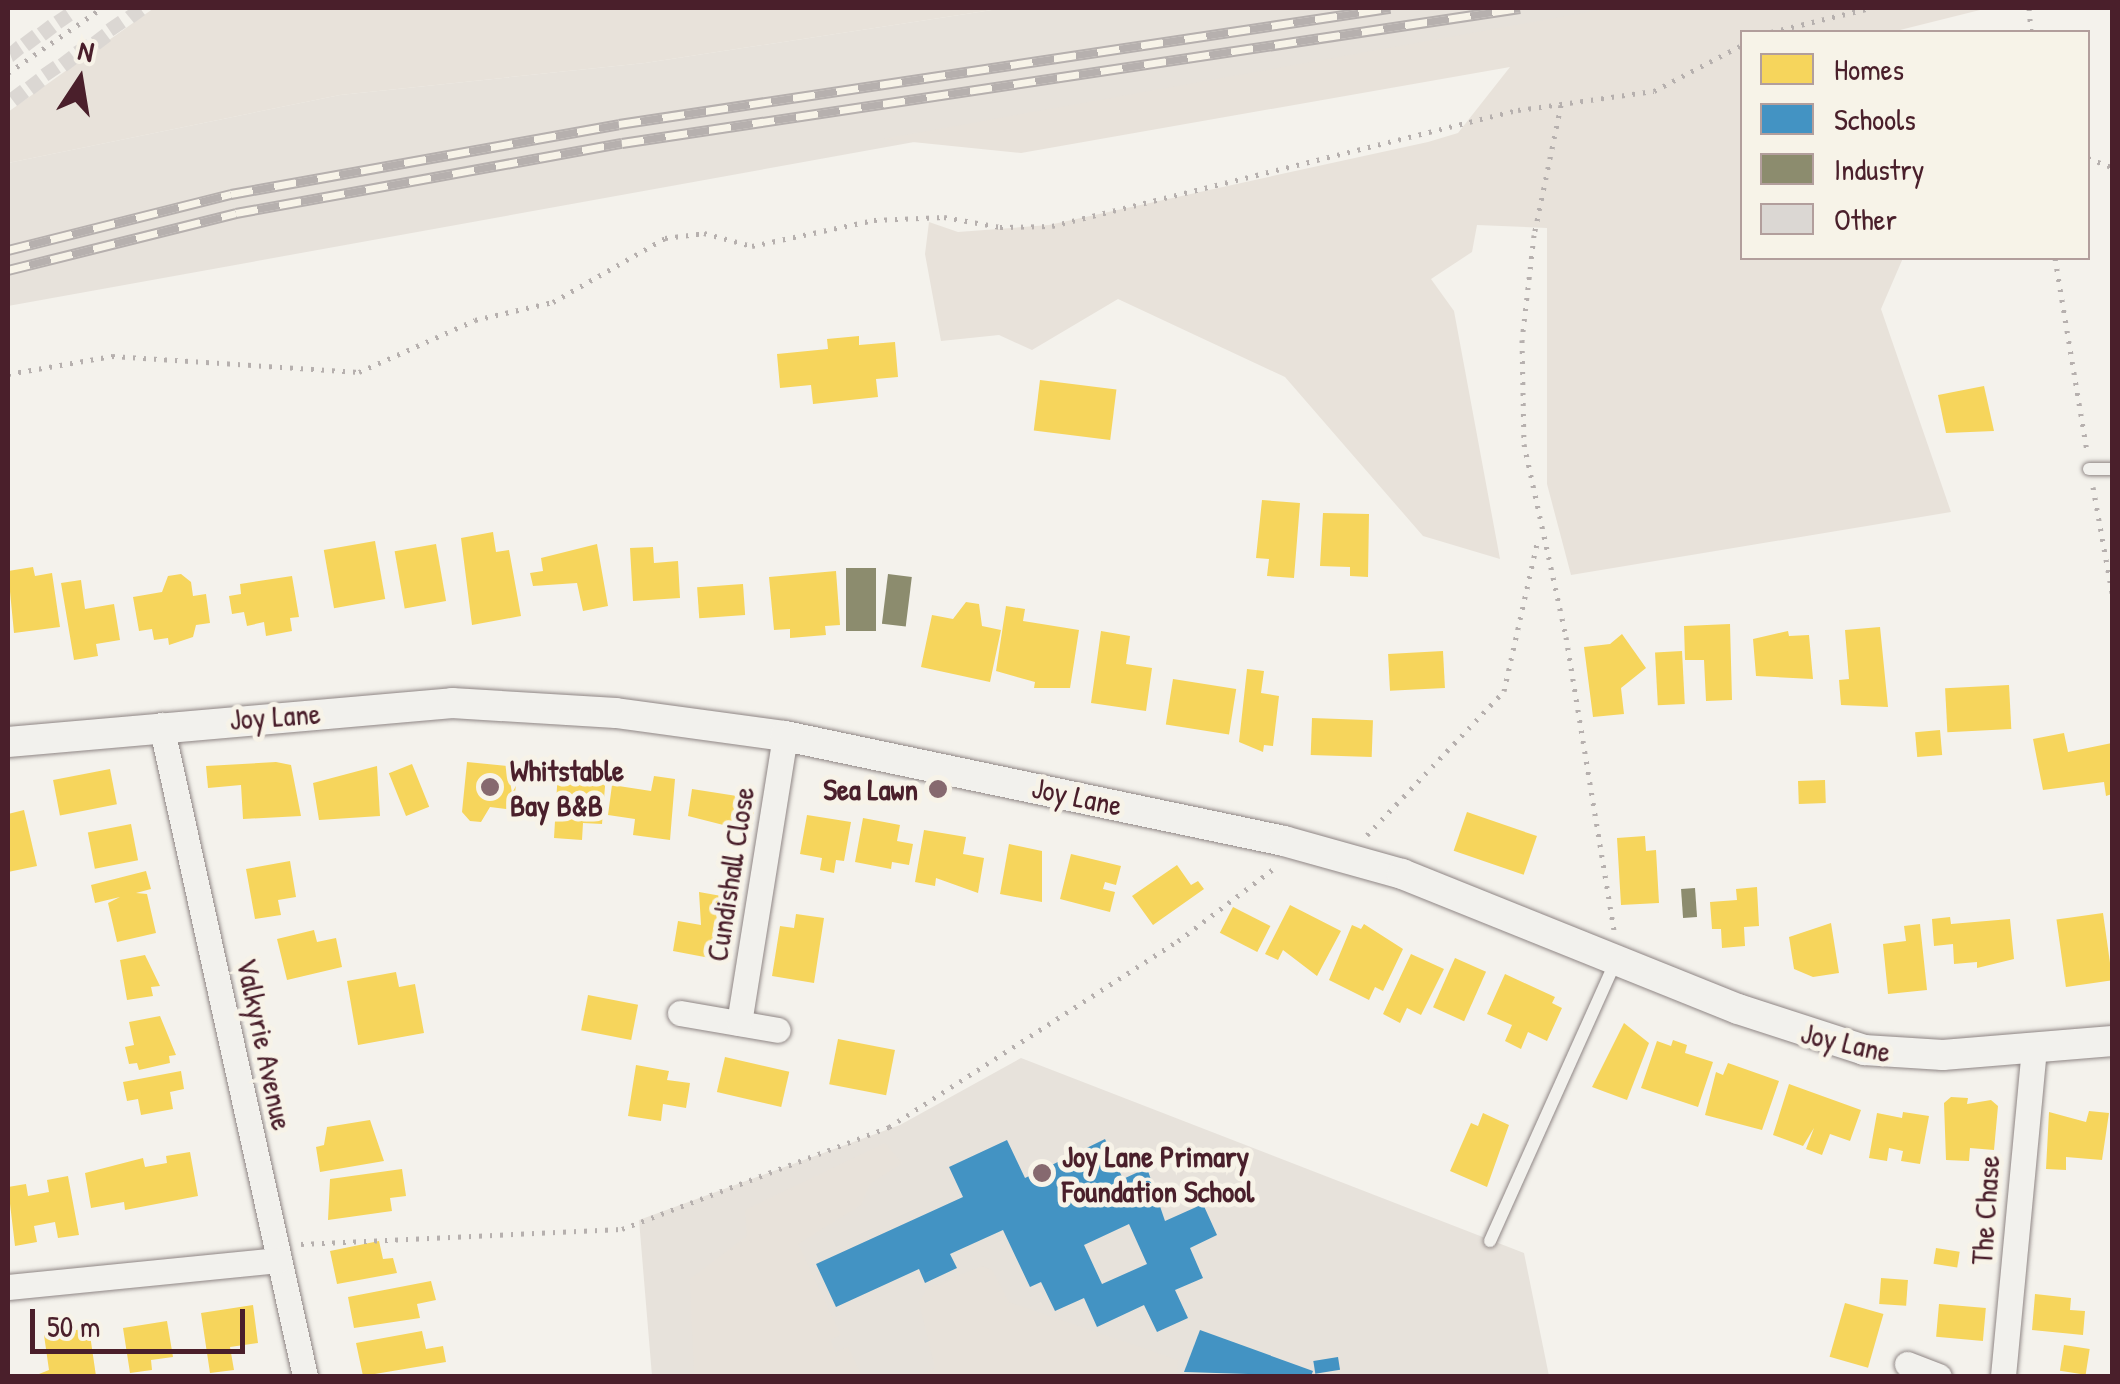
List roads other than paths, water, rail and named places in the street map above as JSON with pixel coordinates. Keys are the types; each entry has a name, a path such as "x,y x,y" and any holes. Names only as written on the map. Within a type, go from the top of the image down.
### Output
{"street":[{"name":"Joy Lane","path":"8,742 161,725 452,703 599,712 786,736 1345,858 1618,956 1797,1032 1882,1054 2112,1041"},
{"name":"Valkyrie Avenue","path":"161,725 305,1376"},
{"name":"Cundishall Close","path":"738,1023 786,736"},
{"path":"680,1013 778,1030"},
{"name":"The Chase","path":"2003,1376 2034,1048"},
{"path":"8,1287 278,1252"},
{"path":"1907,1364 1939,1376"}],"lane":[{"path":"2089,469 2112,470"},
{"path":"1490,1241 1618,956"}],"railway":[{"path":"8,250 231,194 619,124 1390,8"},
{"path":"8,270 236,213 622,143 1520,8"}],"place":[{"name":"Whitstable Bay B&B","path":"490,787"},
{"name":"Sea Lawn","path":"938,789"},
{"name":"Joy Lane Primary Foundation School","path":"1042,1173"}]}
